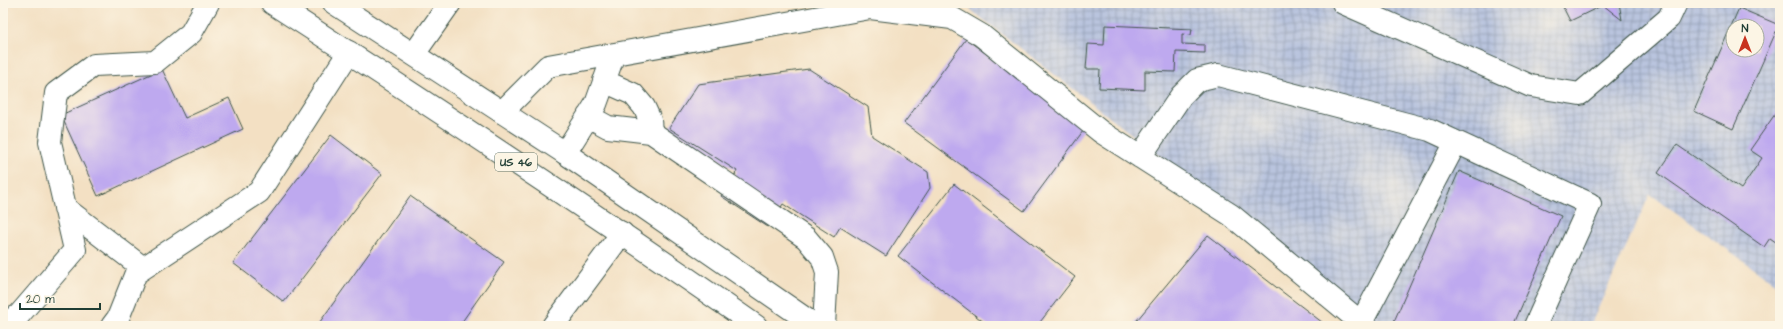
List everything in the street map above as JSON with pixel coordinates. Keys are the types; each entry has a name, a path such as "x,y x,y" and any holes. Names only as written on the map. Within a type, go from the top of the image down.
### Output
{"main road":[{"path":"3,324 19,315 75,250 50,142 56,93 94,65 155,62 191,33 208,3"},
{"name":"US 46","path":"272,3 350,52 622,233 756,326"},
{"name":"US 46","path":"334,3 565,153 816,326"},
{"path":"414,54 450,3"},
{"path":"1343,3 1531,86 1580,94 1669,18 1676,3"},
{"path":"502,112 548,66 873,5 952,18 981,35 1101,132 1231,215 1363,324 1456,142"},
{"path":"112,326 118,318 136,273 259,192 350,52"},
{"path":"565,153 596,104 614,54"},
{"path":"1140,157 1181,96 1197,80 1218,75 1430,130 1590,204 1535,326"},
{"path":"604,81 633,94 644,107 650,120 651,132"},
{"path":"588,116 608,127 627,131 651,132 806,238 822,257 826,272 824,326"},
{"path":"65,208 142,268"},
{"path":"553,326 622,233"}],"shaded area":[{"path":"962,3 1780,3 1780,287 1650,194 1590,326 1379,326"}],"building":[{"path":"1561,3 1619,3 1622,20 1603,5 1570,21"},
{"path":"1739,8 1763,18 1735,18"},
{"path":"1765,19 1779,25 1765,57"},
{"path":"1105,25 1192,29 1191,35 1182,34 1182,44 1205,45 1205,53 1176,52 1175,72 1145,71 1145,90 1099,88 1100,69 1086,69 1088,44 1104,45"},
{"path":"966,39 1086,127 1024,211 904,123"},
{"path":"1725,40 1725,58 1764,58 1733,129 1694,111"},
{"path":"162,69 185,118 229,98 243,129 98,196 61,115"},
{"path":"809,69 868,107 872,136 928,172 930,188 886,256 840,227 834,237 783,204 768,227 721,196 737,171 669,128 698,84"},
{"path":"1780,107 1780,245 1770,238 1764,247 1658,173 1677,145 1741,189 1762,158 1750,150"},
{"path":"331,135 382,174 284,302 233,263"},
{"path":"1459,171 1561,216 1513,326 1392,326"},
{"path":"954,184 1075,277 1037,326 989,326 898,256"},
{"path":"410,196 504,262 459,326 317,326"},
{"path":"1208,235 1327,326 1132,326"}]}
